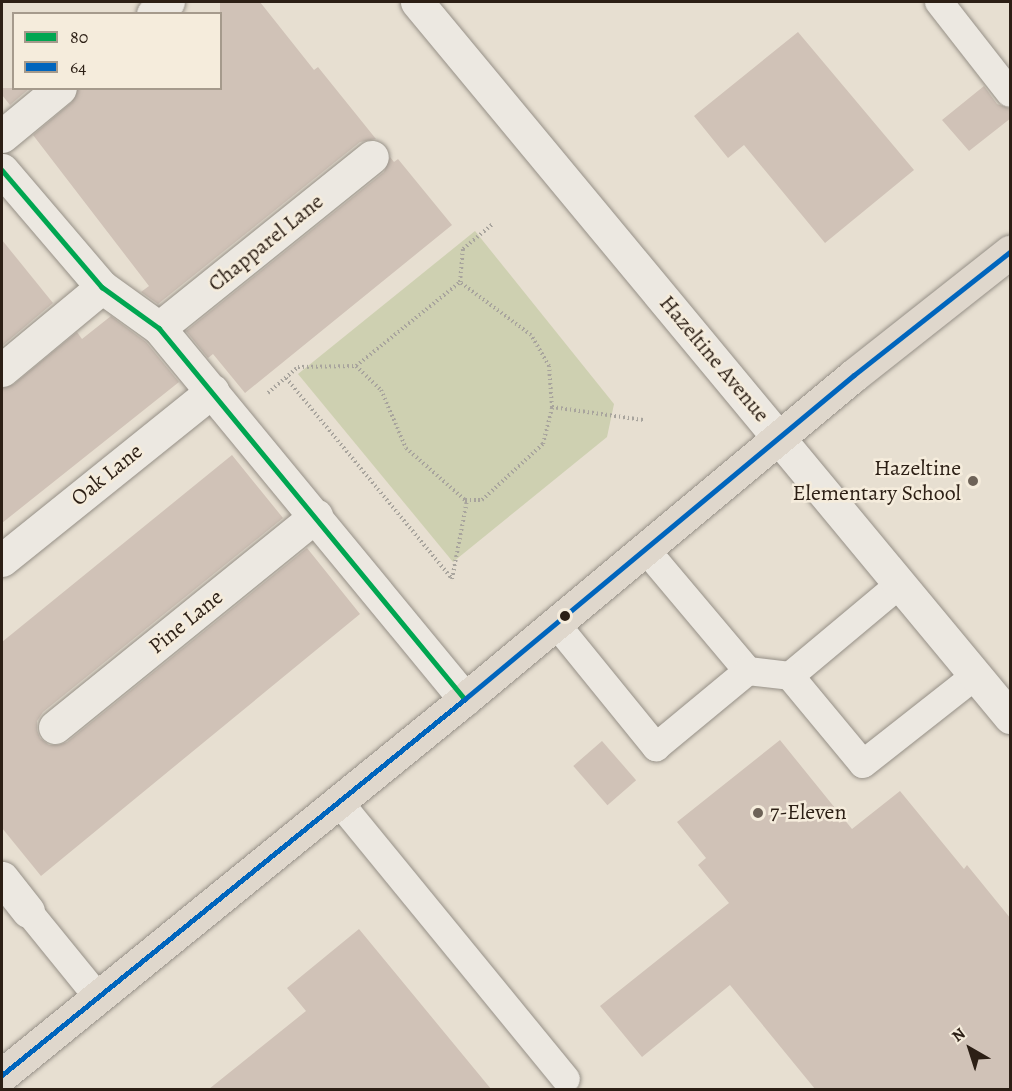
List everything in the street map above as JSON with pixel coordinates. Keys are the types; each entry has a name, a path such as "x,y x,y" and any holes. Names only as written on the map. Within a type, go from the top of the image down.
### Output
{"main road":[{"path":"2,1075 465,699 779,437 1011,252"}],"street":[{"path":"156,12 168,2"},
{"name":"Hazeltine Avenue","path":"417,2 1011,717"},
{"path":"2,136 58,90"},
{"name":"Chapparel Lane","path":"159,328 372,157"},
{"path":"2,170 102,287 159,328 465,699"},
{"path":"2,370 102,287"},
{"name":"Oak Lane","path":"2,560 212,391"},
{"name":"Pine Lane","path":"55,727 316,516"},
{"path":"2,878 28,910"}],"lane":[{"path":"939,2 1011,93"},
{"path":"646,550 748,671 790,676 863,764 976,675"},
{"path":"790,676 900,584"},
{"path":"556,624 656,747 748,671"},
{"path":"339,801 566,1079"},
{"path":"28,910 98,997"}],"path":[{"path":"234,419 298,367 356,366 460,282 463,249 492,225"},
{"path":"356,366 381,390 406,448 467,500 482,500 543,444 552,407 549,366 531,335 460,282"},
{"path":"286,378 452,579 467,500"},
{"path":"552,407 643,420"}],"green space":[{"path":"475,231 614,404 607,437 453,562 298,374"}],"building":[{"path":"220,2 260,2 314,70 318,67 376,139 360,142 158,304 141,292 149,286 33,135 72,102 77,90 222,90 222,12 220,12"},
{"path":"798,32 914,170 825,243 744,145 728,158 694,116"},
{"path":"984,86 997,104 1011,109 1011,118 969,151 942,120"},
{"path":"2,88 28,90 10,105 2,95"},
{"path":"390,157 394,162 398,159 452,225 245,393 213,354 208,358 186,331 384,172"},
{"path":"2,240 53,303 2,346"},
{"path":"111,316 146,342 179,382 2,523 2,388 14,384 77,332 82,339"},
{"path":"232,455 283,518 43,712 37,721 40,738 49,745 67,742 307,548 360,614 41,876 2,828 2,642"},
{"path":"780,740 852,829 900,791 964,869 967,865 1011,919 1011,1089 815,1089 730,985 642,1057 600,1006 729,903 698,865 706,858 677,822"},
{"path":"602,741 636,780 607,805 573,766"},
{"path":"359,929 491,1089 209,1089 306,1011 287,988"}],"transit line":[{"name":"80","path":"2,170 102,287 159,328 465,699"},
{"name":"64","path":"2,1075 465,699 854,375 1010,252"}],"place":[{"name":"Hazeltine Elementary School","path":"973,481"},
{"name":"7-Eleven","path":"758,813"}]}
